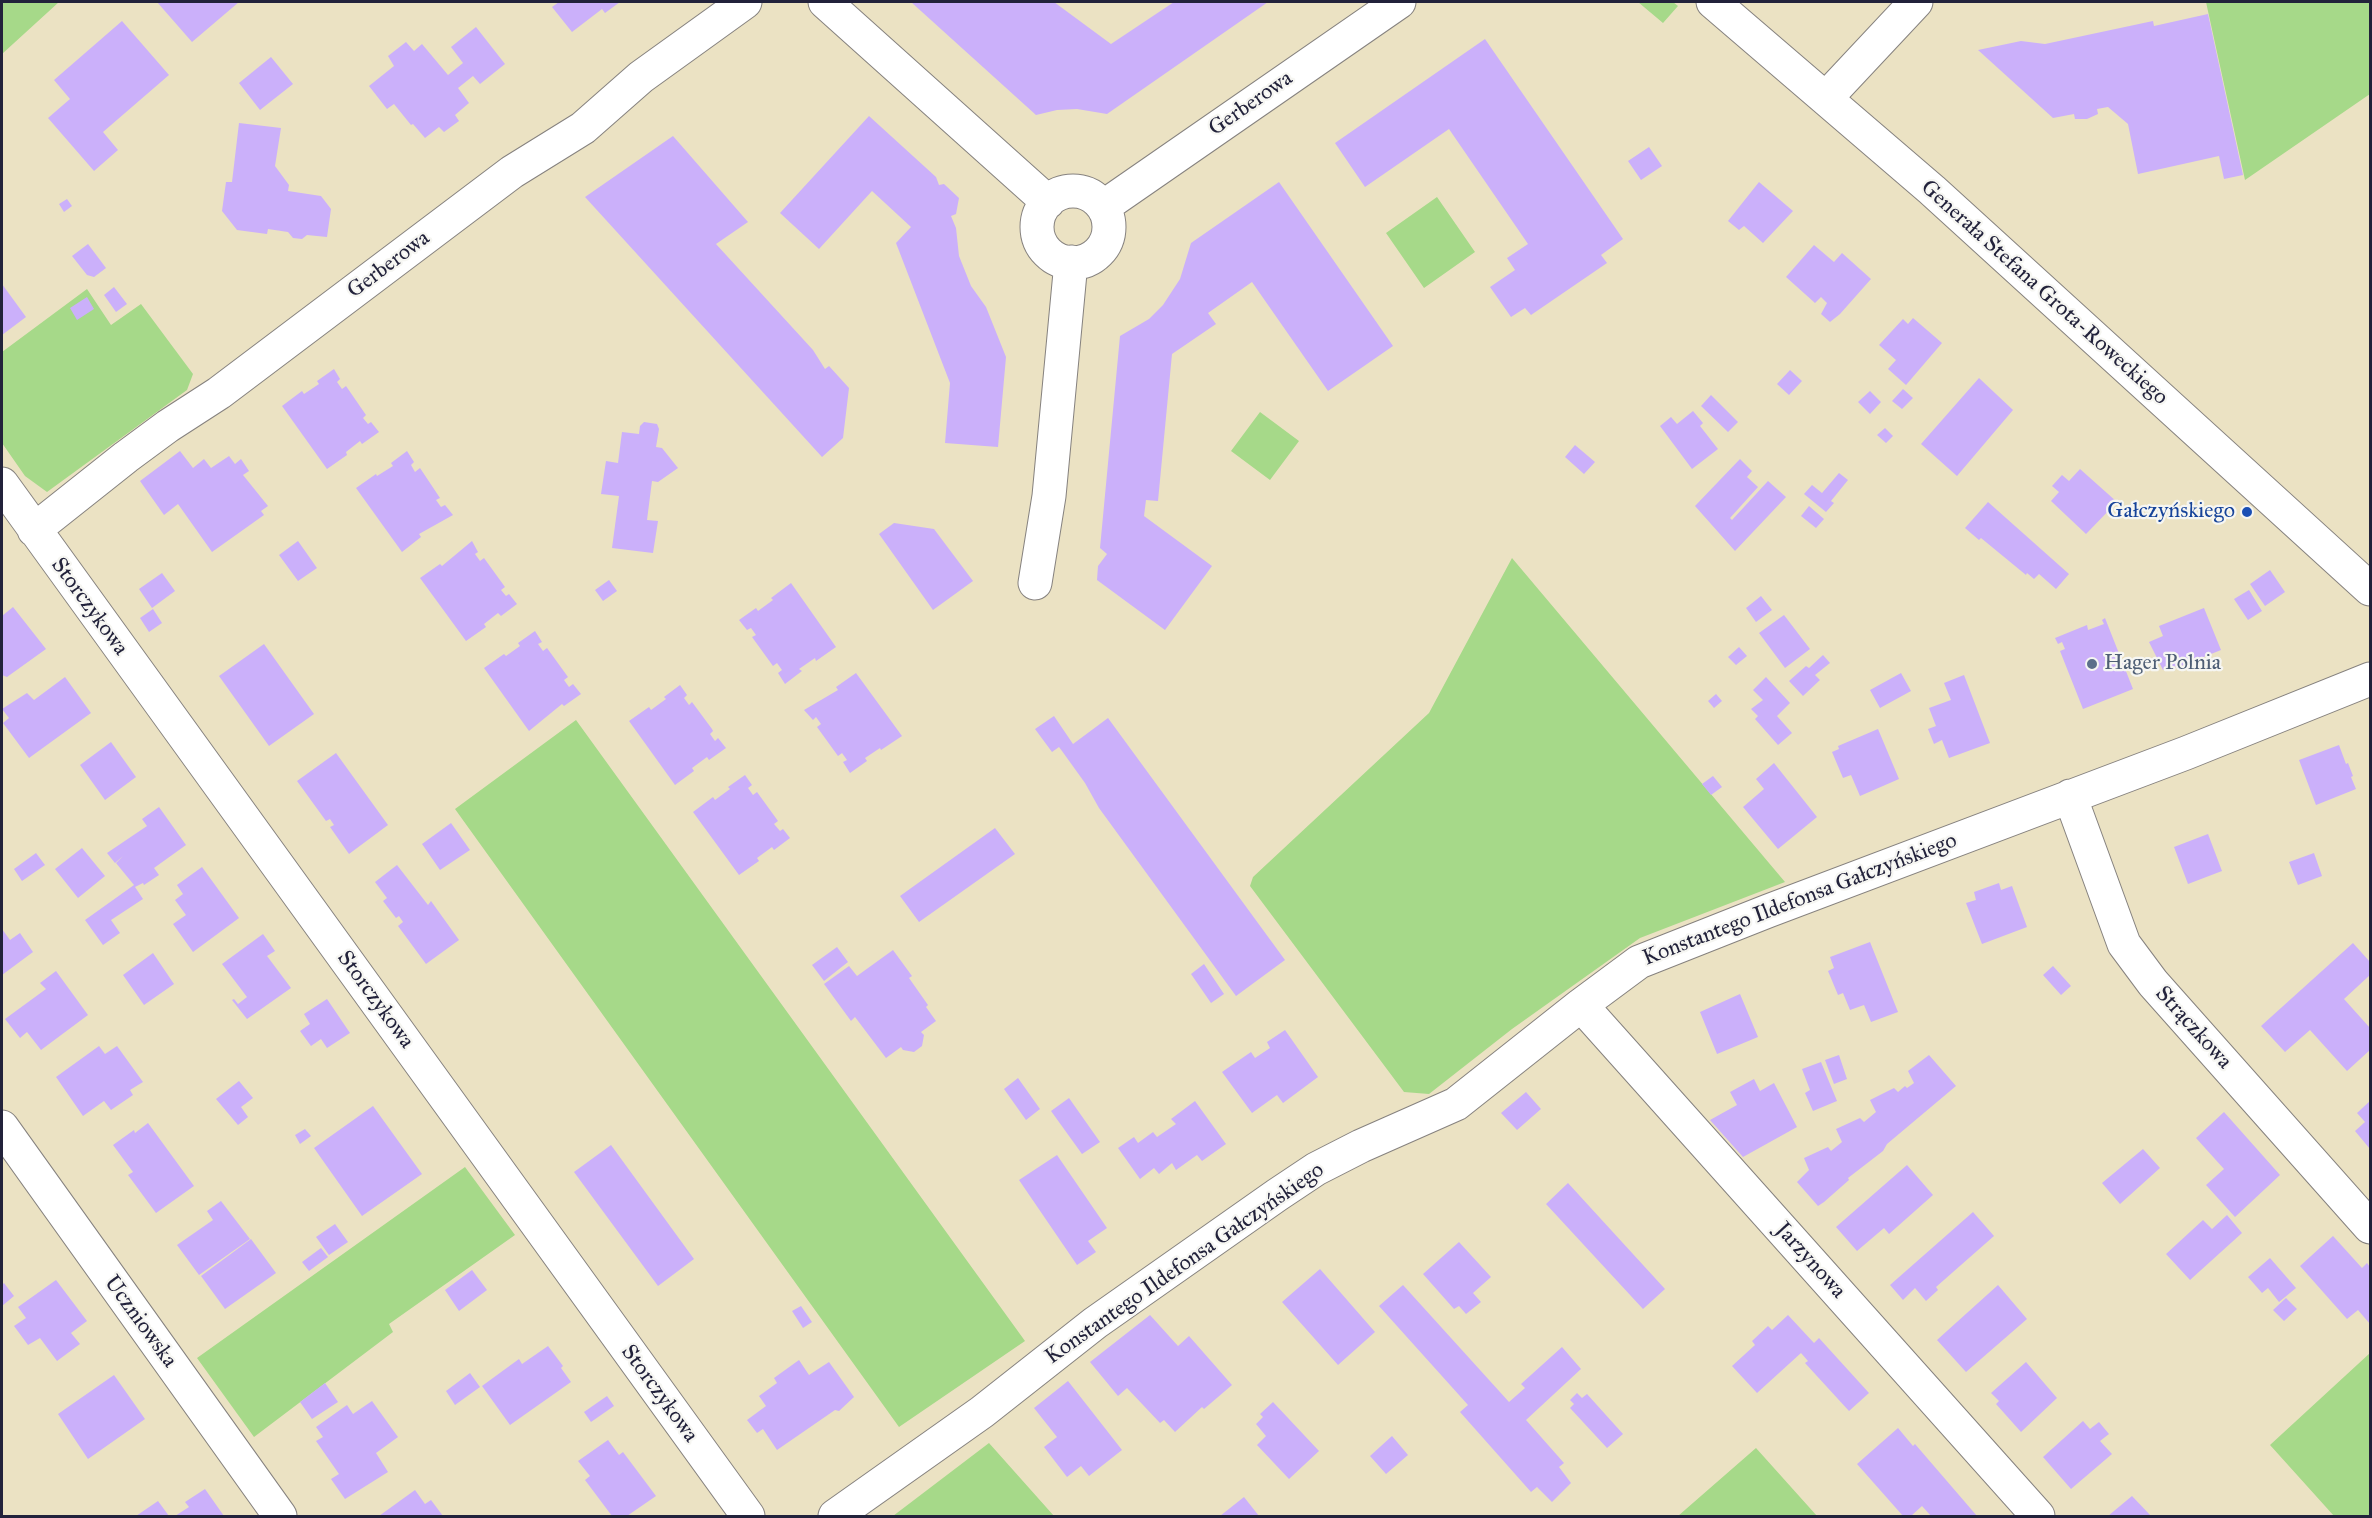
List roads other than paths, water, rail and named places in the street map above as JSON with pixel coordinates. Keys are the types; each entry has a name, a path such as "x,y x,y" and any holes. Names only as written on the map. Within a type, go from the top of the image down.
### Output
{"street":[{"name":"Gerberowa","path":"34,530 143,444 219,393 512,172 576,133 640,77 745,2"},
{"path":"825,2 1048,202"},
{"name":"Gerberowa","path":"1103,207 1399,2"},
{"name":"Generała Stefana Grota-Roweckiego","path":"1713,2 1827,97 1941,198 2370,590"},
{"path":"1827,97 1916,2"},
{"path":"1074,191 1094,198 1103,207 1109,225 1104,244 1089,258 1071,262 1060,260 1050,254 1040,240 1038,223 1041,212 1048,202 1058,195 1074,191"},
{"path":"1035,583 1049,496 1071,262"},
{"name":"Storczykowa","path":"2,484 748,1516"},
{"name":"Konstantego Ildefonsa Gałczyńskiego","path":"835,1516 982,1412 1095,1323 1282,1192 1334,1159 1456,1104 1639,962 2186,753 2370,679"},
{"name":"Strączkowa","path":"2070,796 2124,944 2152,983 2370,1227"},
{"name":"Jarzynowa","path":"1581,1005 2038,1516"},
{"name":"Uczniowska","path":"2,1127 280,1516"}],"place":[{"name":"Gałczyńskiego","path":"2247,512"},
{"name":"Hager Polnia","path":"2092,664"}]}
